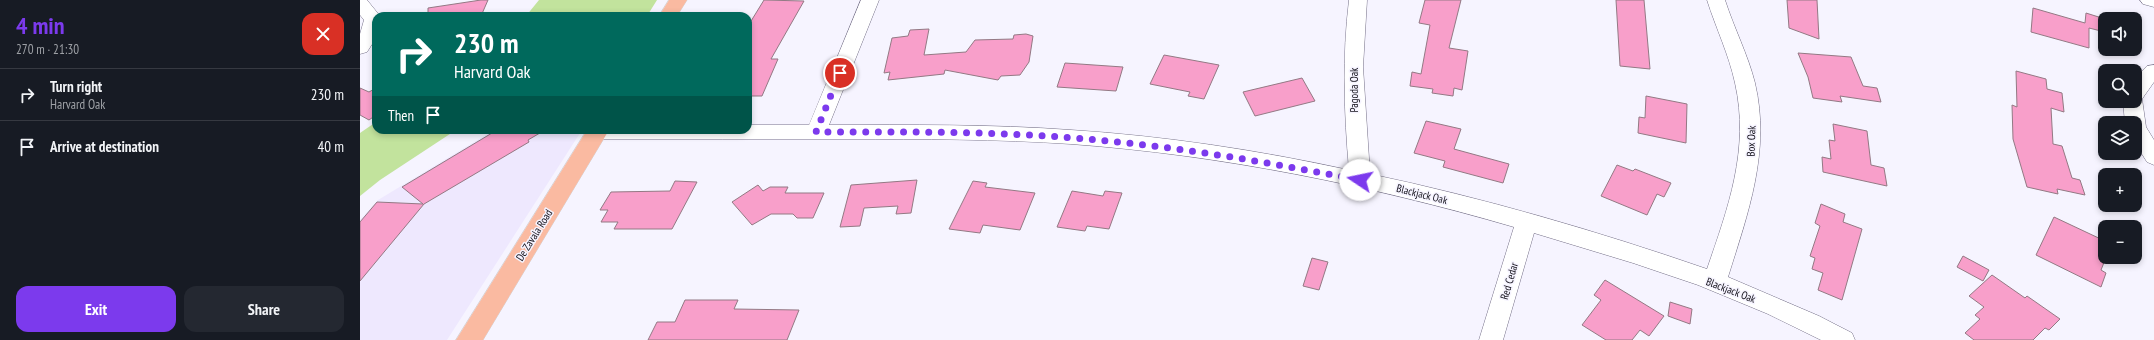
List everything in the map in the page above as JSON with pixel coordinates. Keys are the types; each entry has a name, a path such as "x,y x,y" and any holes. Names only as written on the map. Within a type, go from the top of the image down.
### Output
{"main road":[{"path":"670,12 678,0"},
{"name":"De Zavala Road","path":"469,340 595,134"}],"street":[{"path":"816,132 870,0"},
{"name":"Pagoda Oak","path":"1358,0 1354,50 1354,121 1360,180"},
{"name":"Box Oak","path":"1714,283 1742,195 1750,164 1752,132 1751,112 1744,82 1716,0"},
{"path":"2149,0 2154,1"},
{"path":"360,3 372,18"},
{"path":"360,48 365,43 371,32 372,26"},
{"path":"2142,82 2154,71"},
{"path":"2133,108 2136,128 2154,157"},
{"name":"Blackjack Oak","path":"752,132 1003,134 1074,138 1231,155 1360,180 1438,198 1629,252 1780,308 1843,340"},
{"name":"Red Cedar","path":"1491,340 1526,222"}],"shaded area":[{"path":"487,134 579,134 447,340 360,340 360,220 378,200"}],"green space":[{"path":"539,0 657,0 650,12 529,12"},
{"path":"372,125 372,134 450,134 380,180 360,196 360,133"}],"building":[{"path":"488,0 483,12 428,12 428,8"},
{"path":"764,0 804,1 771,59 778,59 762,96 752,96 752,20"},
{"path":"1425,0 1461,0 1449,48 1468,51 1462,90 1454,88 1453,96 1432,93 1433,89 1410,86 1412,72 1421,74 1430,25 1419,23"},
{"path":"1616,0 1644,0 1650,69 1620,66"},
{"path":"1787,0 1817,0 1819,39 1789,28"},
{"path":"2033,8 2085,23 2086,13 2098,17 2098,30 2089,28 2089,48 2031,32"},
{"path":"929,29 924,55 966,52 975,40 1013,39 1014,35 1026,34 1033,36 1029,62 1020,75 1001,76 998,80 945,70 944,74 888,80 890,72 884,73 892,38 908,36 910,30"},
{"path":"1798,53 1851,57 1863,86 1877,88 1881,102 1840,96 1842,102 1813,98 1808,77"},
{"path":"1164,55 1219,65 1204,99 1188,96 1190,92 1150,84"},
{"path":"1065,63 1123,67 1116,91 1057,87"},
{"path":"2016,71 2046,79 2047,89 2062,93 2064,112 2051,108 2053,144 2062,146 2072,178 2080,180 2085,195 2057,189 2058,194 2027,187 2013,139 2012,105 2017,107"},
{"path":"1302,78 1315,101 1255,116 1243,92"},
{"path":"360,88 369,92 372,90 372,118 369,120 360,115"},
{"path":"1646,96 1687,104 1686,143 1638,133 1639,117 1645,118"},
{"path":"1426,121 1461,129 1454,149 1509,164 1503,183 1443,167 1445,161 1414,153"},
{"path":"1833,124 1867,131 1871,165 1884,168 1887,186 1823,172 1822,157 1831,159 1829,140 1835,141"},
{"path":"490,134 538,134 528,140 529,142 424,204 360,281 360,222 377,202 423,204 402,187"},
{"path":"1617,165 1633,171 1635,169 1671,183 1664,197 1657,194 1647,215 1601,196"},
{"path":"917,180 911,213 896,214 898,206 864,208 860,226 840,227 851,185"},
{"path":"675,181 697,182 672,229 614,229 618,222 601,222 608,210 600,210 611,192 670,191"},
{"path":"973,181 987,183 985,187 1035,193 1020,230 983,225 980,233 949,229"},
{"path":"758,185 763,191 770,187 788,187 785,193 824,193 813,218 797,218 793,214 771,214 752,225 732,202"},
{"path":"1072,191 1103,196 1105,191 1122,193 1109,229 1087,226 1085,231 1057,227"},
{"path":"1821,204 1845,214 1843,222 1862,229 1842,300 1818,290 1823,273 1812,269 1815,258 1810,256 1820,226 1815,223"},
{"path":"2054,217 2098,238 2098,264 2103,264 2101,270 2106,273 2101,287 2036,255"},
{"path":"1963,256 1989,270 1983,281 1957,267"},
{"path":"1312,258 1328,262 1319,290 1303,286"},
{"path":"1992,275 2025,298 2027,296 2060,319 2049,330 2045,328 2033,340 1974,340 1965,333 1980,319 1975,315 1984,307 1969,296"},
{"path":"1605,280 1664,316 1649,336 1640,330 1632,340 1606,340 1582,325 1601,300 1594,295"},
{"path":"685,300 738,300 734,309 799,310 787,340 648,340 657,322 675,322"},
{"path":"1670,302 1692,309 1690,324 1668,316"}],"route":[{"path":"840,73 816,132 1003,134 1074,138 1231,155 1360,180"}]}
